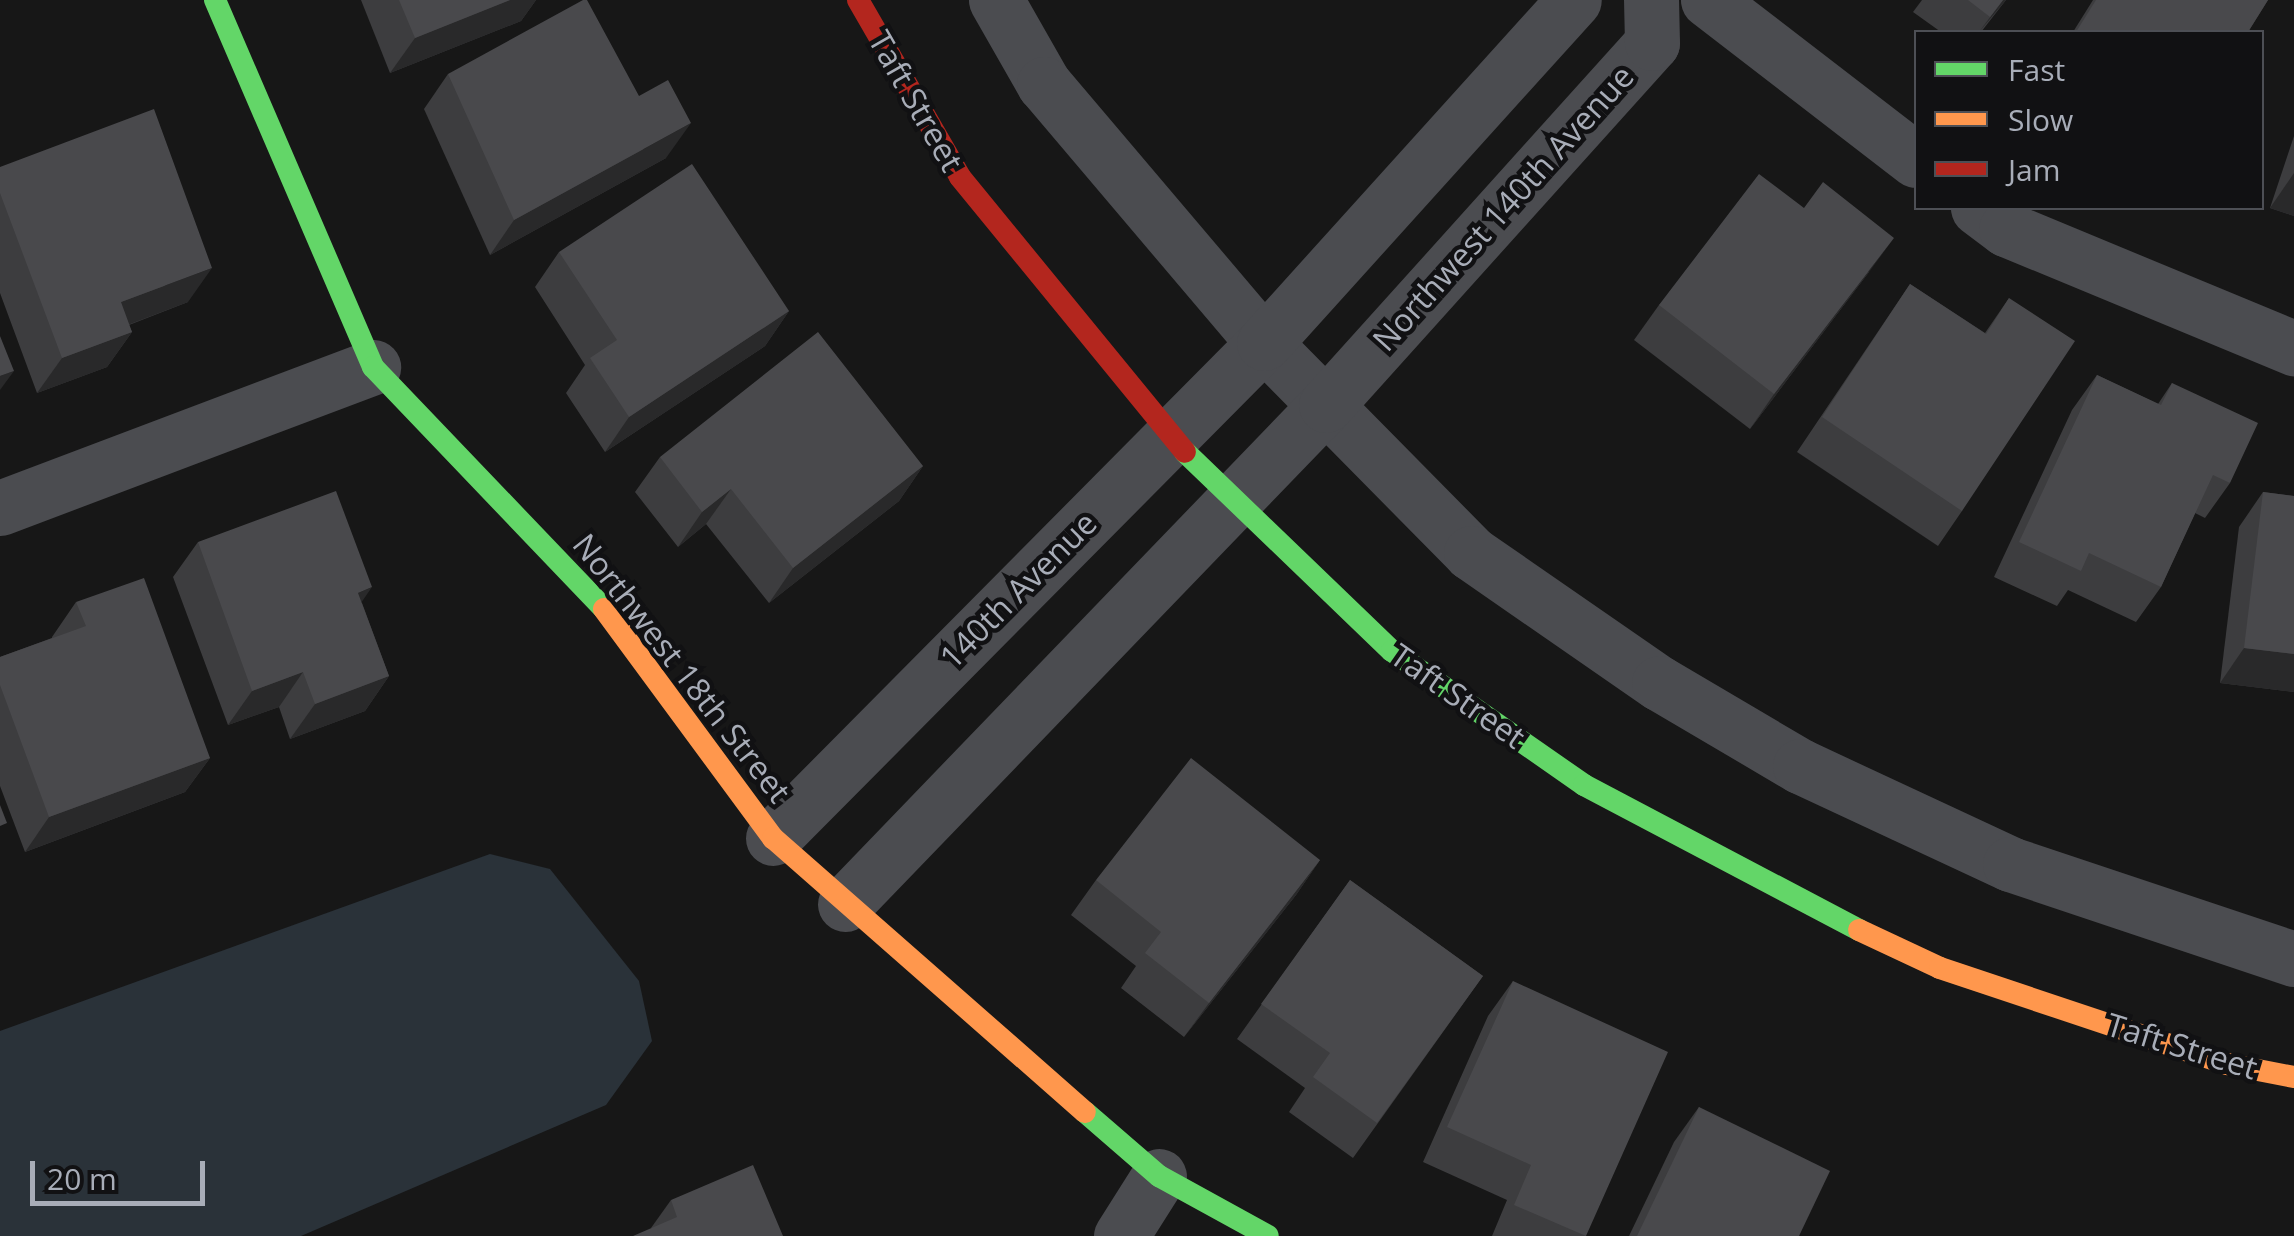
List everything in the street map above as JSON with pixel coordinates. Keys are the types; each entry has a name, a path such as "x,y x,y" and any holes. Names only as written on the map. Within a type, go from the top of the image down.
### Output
{"street":[{"name":"Northwest 18th Street","path":"215,0 374,367 590,590 773,838 1158,1176 1268,1236"},
{"name":"Taft Street","path":"858,0 960,177 1169,436 1392,652 1584,785 1727,868 1940,968 2227,1064 2294,1077"},
{"path":"996,0 1044,84 1264,343 1471,553 1659,683 1800,766 2010,864 2294,959"},
{"path":"1264,343 1574,0"},
{"name":"Northwest 140th Avenue","path":"1326,405 1652,43 1651,0"},
{"path":"1708,0 1914,158"},
{"path":"1981,210 2006,229 2294,348"},
{"name":"140th Avenue","path":"773,838 1264,343"},
{"path":"0,508 374,367"},
{"path":"845,904 1326,405"},
{"path":"1121,1236 1158,1176"}],"shaded area":[{"path":"490,854 550,869 639,981 652,1041 606,1105 301,1236 0,1236 0,1031"}],"building":[{"path":"399,0 510,0 415,38"},
{"path":"587,0 639,96 668,80 691,123 514,220 448,74"},
{"path":"1968,0 2003,0 1990,17"},
{"path":"2096,0 2268,0 2249,30 2077,30"},
{"path":"154,109 212,268 121,302 132,332 62,358 0,193 0,167"},
{"path":"692,164 789,311 629,417 590,358 617,340 559,252"},
{"path":"1759,174 1804,208 1823,182 1894,238 1774,394 1659,305"},
{"path":"1910,284 1986,334 2009,298 2075,341 1962,511 1822,417"},
{"path":"818,332 923,466 793,568 731,489 702,512 660,457"},
{"path":"0,336 14,371 0,376"},
{"path":"2097,375 2161,405 2172,383 2258,423 2230,483 2213,475 2161,587 2089,553 2081,571 2019,542"},
{"path":"336,491 372,587 358,593 389,676 315,704 303,672 252,691 198,542"},
{"path":"2263,492 2294,496 2294,654 2244,648"},
{"path":"144,578 210,758 49,817 0,685 0,657 86,626 76,602"},
{"path":"1191,758 1320,860 1209,1003 1145,953 1161,932 1096,880"},
{"path":"0,805 7,823 0,826"},
{"path":"1350,880 1483,976 1377,1123 1313,1077 1330,1053 1261,1004"},
{"path":"1513,981 1668,1052 1586,1236 1514,1205 1531,1165 1447,1127"},
{"path":"1699,1107 1830,1171 1799,1236 1637,1236"},
{"path":"753,1165 783,1236 633,1236 677,1217 671,1200"}],"traffic: fast":[{"path":"215,0 373,367 604,609"},
{"path":"1185,452 1392,651 1584,785 1859,930"},
{"path":"1085,1112 1159,1176 1268,1236"}],"traffic: slow":[{"path":"604,609 773,838 1085,1112"},
{"path":"1859,930 1940,968 2227,1064 2294,1077"}],"traffic: jam":[{"path":"858,0 960,177 1185,452"}]}
